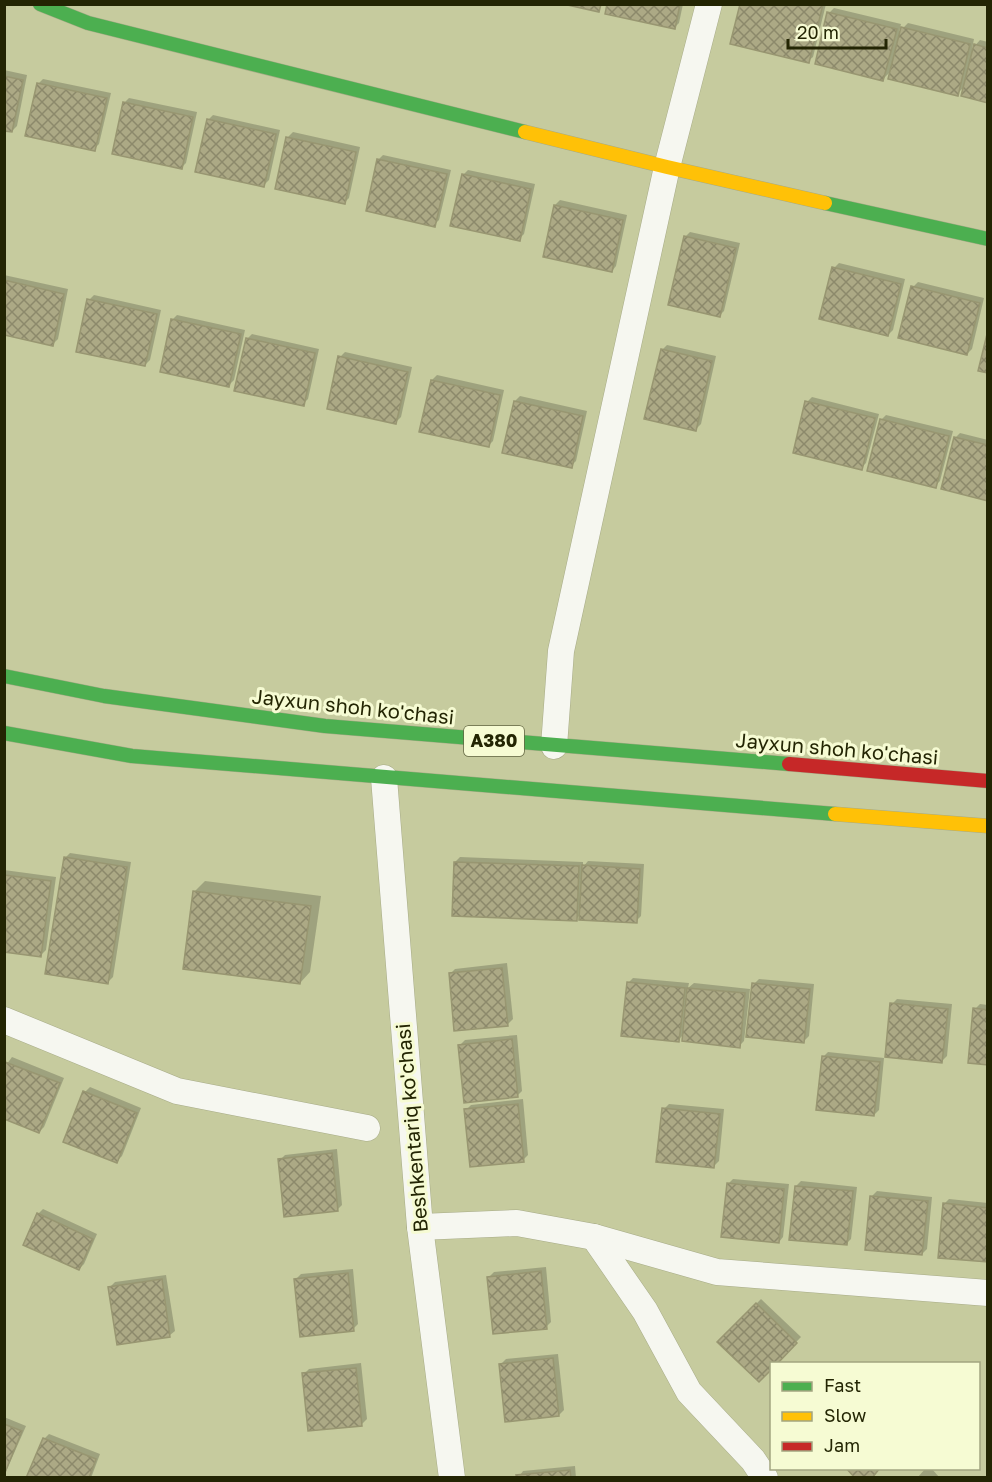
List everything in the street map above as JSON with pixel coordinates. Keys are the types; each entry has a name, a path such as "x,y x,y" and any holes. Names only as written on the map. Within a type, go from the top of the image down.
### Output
{"main road":[{"path":"40,4 88,23 666,167 987,239"},
{"name":"Jayxun shoh ko'chasi","path":"4,676 104,696 325,726 987,781"},
{"name":"A380","path":"4,733 132,756 987,826"}],"street":[{"path":"554,746 561,651 666,167 709,4"},
{"name":"Beshkentariq ko'chasi","path":"384,778 420,1227 452,1478"},
{"path":"4,1020 177,1091 367,1128"},
{"path":"420,1227 517,1223 594,1237 717,1272 987,1293"},
{"path":"594,1237 645,1311 689,1392 753,1460 765,1478"}],"building":[{"path":"563,4 601,4 599,12"},
{"path":"607,4 680,4 675,29 605,14"},
{"path":"740,4 823,4 809,63 730,44"},
{"path":"827,12 897,29 883,81 815,64"},
{"path":"901,27 970,44 958,96 888,79"},
{"path":"974,44 988,48 988,103 961,96"},
{"path":"4,76 23,80 12,132 4,131"},
{"path":"37,83 107,98 95,151 25,136"},
{"path":"123,102 193,117 182,169 112,154"},
{"path":"207,119 276,134 264,187 195,172"},
{"path":"286,137 356,152 345,204 275,189"},
{"path":"377,159 447,174 435,227 366,211"},
{"path":"462,174 531,189 520,241 450,226"},
{"path":"554,205 623,220 612,272 543,257"},
{"path":"684,236 736,248 720,317 668,305"},
{"path":"832,267 901,284 888,336 819,319"},
{"path":"4,280 64,294 53,346 4,335"},
{"path":"911,286 980,303 967,355 898,338"},
{"path":"87,299 157,314 145,366 76,352"},
{"path":"171,319 241,334 229,387 160,372"},
{"path":"988,330 988,373 978,371"},
{"path":"246,338 315,353 304,406 234,391"},
{"path":"661,349 712,361 696,431 644,419"},
{"path":"338,356 408,372 396,424 327,409"},
{"path":"431,380 500,395 489,447 419,432"},
{"path":"514,401 583,416 572,468 502,453"},
{"path":"805,401 875,418 862,470 793,453"},
{"path":"880,419 949,436 936,488 867,471"},
{"path":"954,437 988,445 988,501 941,489"},
{"path":"64,857 127,867 108,984 45,974"},
{"path":"454,862 579,866 577,921 452,916"},
{"path":"582,865 640,869 637,923 579,920"},
{"path":"4,875 51,881 41,957 4,952"},
{"path":"193,891 311,906 300,984 183,969"},
{"path":"502,968 508,1026 454,1031 449,973"},
{"path":"627,982 685,988 679,1042 621,1036"},
{"path":"752,983 810,989 804,1043 746,1037"},
{"path":"687,988 745,993 740,1048 682,1041"},
{"path":"890,1003 948,1009 942,1063 885,1057"},
{"path":"973,1008 988,1010 988,1065 968,1063"},
{"path":"512,1039 518,1097 464,1103 458,1045"},
{"path":"822,1056 880,1062 874,1116 816,1110"},
{"path":"5,1062 60,1083 39,1133 4,1119"},
{"path":"83,1091 137,1113 117,1163 63,1142"},
{"path":"518,1104 524,1162 470,1167 464,1109"},
{"path":"662,1108 720,1114 714,1168 656,1162"},
{"path":"332,1153 338,1211 284,1217 278,1159"},
{"path":"727,1183 784,1189 779,1243 721,1237"},
{"path":"795,1186 853,1191 847,1245 789,1240"},
{"path":"870,1196 928,1201 922,1255 865,1250"},
{"path":"943,1203 988,1208 988,1262 938,1258"},
{"path":"37,1213 93,1239 79,1270 23,1245"},
{"path":"541,1271 547,1329 493,1334 487,1277"},
{"path":"348,1273 354,1331 300,1337 294,1279"},
{"path":"162,1279 170,1337 117,1345 108,1287"},
{"path":"756,1303 797,1343 779,1362 770,1362 770,1371 759,1382 717,1342"},
{"path":"553,1358 559,1416 505,1422 499,1364"},
{"path":"356,1368 362,1426 308,1431 302,1373"},
{"path":"4,1424 22,1431 4,1475"},
{"path":"43,1438 96,1459 89,1478 26,1478"},
{"path":"570,1470 571,1478 517,1478 516,1475"},
{"path":"848,1470 878,1470 872,1478 855,1478"}],"traffic: fast":[{"path":"40,4 88,23 525,132"},
{"path":"825,203 988,239"},
{"path":"4,676 104,696 325,726 789,764"},
{"path":"4,733 132,756 835,814"}],"traffic: slow":[{"path":"525,132 825,203"},
{"path":"835,814 988,826"}],"traffic: jam":[{"path":"789,764 988,781"}]}
